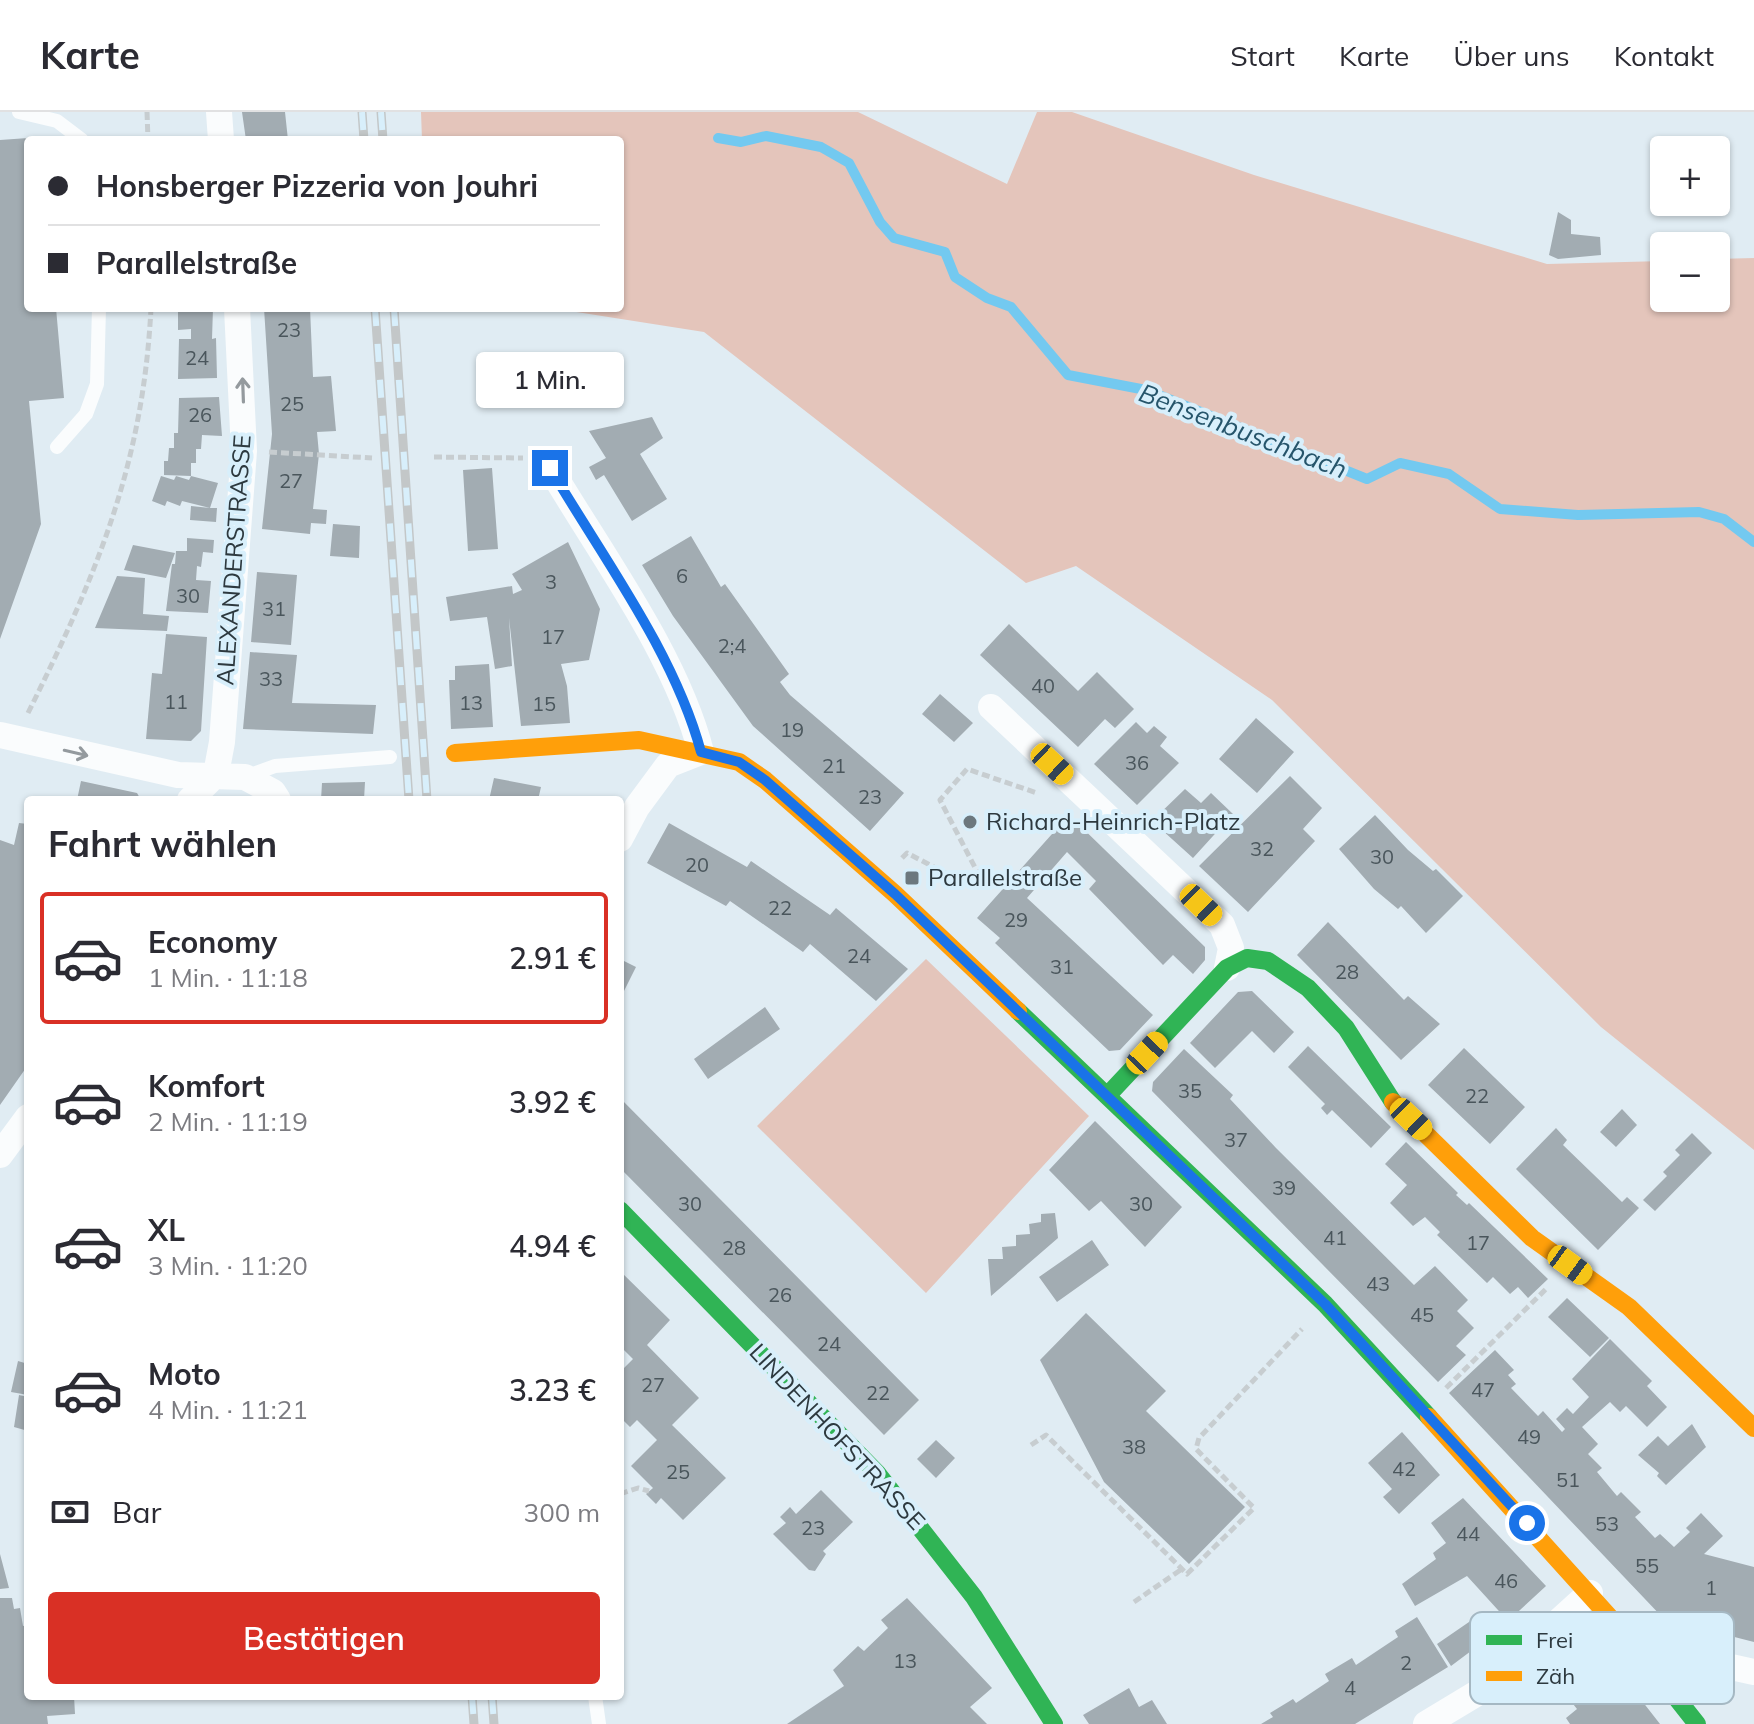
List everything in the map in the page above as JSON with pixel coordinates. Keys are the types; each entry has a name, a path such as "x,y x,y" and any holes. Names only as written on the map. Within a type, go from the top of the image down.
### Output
{"street":[{"path":"219,112 221,136"},
{"name":"ALEXANDERSTRASSE","path":"216,774 222,742 244,451 237,312"},
{"path":"550,468 671,670 692,715 701,752"},
{"path":"991,707 1222,925 1231,948 1227,968"},
{"path":"11,728 178,775 245,777 276,796"},
{"path":"455,753 639,740 739,762 765,780 895,894 1325,1304 1606,1612"},
{"path":"624,831 637,807 668,765 701,752"},
{"path":"194,796 216,774"},
{"path":"1107,1096 1227,968 1247,958 1268,961 1308,988 1346,1028 1391,1100 1532,1238 1629,1307 1754,1428"},
{"path":"0,1155 24,1122"},
{"name":"LINDENHOFSTRASSE","path":"624,1214 877,1473 974,1597 1054,1724"},
{"path":"1569,1612 1590,1593"},
{"path":"1734,1668 1754,1672"},
{"path":"1426,1724 1470,1697"},
{"path":"1682,1704 1697,1724"}],"lane":[{"path":"19,112 57,121 77,136"},
{"path":"57,447 86,414 97,384 99,312"},
{"path":"245,777 275,766 390,757"},
{"path":"596,1700 599,1724"}],"path":[{"path":"147,112 148,136"},
{"path":"11,728 92,578 114,519 144,388 151,312"},
{"path":"285,453 372,458"},
{"path":"434,457 519,456 550,468"},
{"path":"934,868 974,888 981,879 940,800 967,769 1040,794"},
{"path":"1466,1367 1570,1265"},
{"path":"1031,1445 1046,1435 1187,1574 1254,1508 1196,1449 1199,1438 1325,1304"},
{"path":"624,1493 638,1488 649,1491"},
{"path":"1134,1602 1182,1569"}],"shaded area":[{"path":"421,112 858,112 1007,184 1037,112 1072,112 1254,175 1547,264 1650,261 1650,312 1730,312 1730,259 1754,258 1754,1150 1601,1027 1272,700 1076,566 1026,583 704,332 576,312 624,312 624,136 422,136"},
{"path":"926,959 1089,1116 926,1293 757,1126"}],"building":[{"path":"242,112 285,112 288,136 245,136"},
{"path":"24,138 24,312 56,312 64,398 29,401 41,524 0,639 0,140"},
{"path":"1558,212 1571,220 1571,234 1600,237 1601,255 1558,259 1549,255"},
{"path":"178,312 213,312 212,339 216,338 217,378 178,379 179,339 191,339 191,329 178,330"},
{"path":"264,312 310,312 313,377 331,376 336,431 317,432 319,454 313,509 327,510 326,524 311,523 310,534 262,529 272,434"},
{"path":"219,397 222,436 202,435 201,449 196,449 196,463 191,463 191,476 164,475 164,461 168,461 169,448 174,448 174,433 178,433 179,398"},
{"path":"652,417 663,438 640,454 667,499 632,521 604,475 596,480 589,467 606,458 589,431"},
{"path":"492,468 498,549 468,551 463,470"},
{"path":"161,476 189,480 191,476 218,483 210,508 182,501 180,506 167,501 165,506 152,501"},
{"path":"191,506 217,508 216,522 190,520"},
{"path":"333,524 360,526 359,558 330,556"},
{"path":"691,536 721,587 725,584 789,674 780,682 790,695 904,793 870,831 753,726 673,616 642,565"},
{"path":"187,538 214,540 213,553 203,552 201,567 197,566 196,580 211,581 208,613 166,611 172,564 175,564 176,551 187,551"},
{"path":"568,542 600,609 589,660 561,664 567,686 570,723 521,726 509,618 512,666 495,669 487,617 450,621 446,597 512,586 513,594 522,590 512,574"},
{"path":"133,545 175,553 166,578 124,570"},
{"path":"257,572 297,575 291,645 251,642"},
{"path":"117,576 145,578 143,614 169,616 167,631 95,628"},
{"path":"1009,624 1078,691 1097,672 1134,709 1115,728 1105,719 1078,747 980,655"},
{"path":"166,634 207,637 201,731 191,741 146,739 152,673 162,674"},
{"path":"250,652 297,655 292,703 376,705 373,734 243,729"},
{"path":"489,664 493,727 451,729 449,680 455,680 455,666"},
{"path":"940,694 973,723 954,742 922,714"},
{"path":"1256,718 1294,752 1257,793 1219,759"},
{"path":"1136,722 1147,733 1154,726 1167,737 1160,746 1179,763 1137,805 1094,764"},
{"path":"1290,776 1322,808 1303,829 1315,841 1248,912 1199,866"},
{"path":"494,778 541,787 539,796 490,796"},
{"path":"81,781 137,793 139,796 78,796"},
{"path":"365,782 364,796 321,796 322,783"},
{"path":"1185,789 1201,803 1211,793 1233,814 1193,858 1152,821"},
{"path":"1069,815 1205,947 1205,960 1193,974 1173,955 1163,965 1089,889 1096,881 1067,852 1027,898 1153,1015 1120,1050 1109,1051 995,943 1000,938 977,918"},
{"path":"1375,815 1408,850 1433,871 1436,869 1463,896 1426,933 1401,906 1398,909 1374,889 1339,849"},
{"path":"19,823 24,824 24,1071 0,1105 0,840 14,845"},
{"path":"669,823 747,867 751,861 830,915 836,908 908,969 876,1001 810,944 803,952 730,901 726,906 647,863"},
{"path":"1328,922 1404,1000 1408,996 1440,1024 1401,1060 1297,955"},
{"path":"624,961 636,967 624,991"},
{"path":"1252,991 1294,1032 1274,1053 1252,1031 1215,1068 1190,1043 1238,992"},
{"path":"765,1007 780,1029 708,1079 694,1059"},
{"path":"1308,1046 1391,1127 1371,1148 1332,1110 1327,1115 1321,1108 1325,1104 1288,1067"},
{"path":"1464,1048 1525,1107 1490,1144 1428,1085"},
{"path":"1184,1049 1233,1095 1230,1099 1276,1148 1414,1285 1435,1266 1468,1300 1457,1311 1474,1328 1456,1346 1466,1355 1438,1382 1152,1091 1153,1082"},
{"path":"624,1102 919,1400 884,1435 624,1172"},
{"path":"1622,1109 1637,1125 1616,1147 1600,1132"},
{"path":"1095,1121 1182,1207 1145,1247 1101,1201 1089,1211 1049,1170"},
{"path":"1556,1128 1567,1140 1563,1145 1622,1202 1627,1197 1639,1208 1598,1250 1516,1169"},
{"path":"1692,1133 1712,1153 1655,1211 1643,1200 1667,1176 1663,1172 1680,1155 1675,1150"},
{"path":"1406,1142 1458,1193 1456,1195 1467,1205 1469,1203 1548,1279 1528,1298 1518,1287 1510,1294 1493,1277 1487,1283 1437,1235 1440,1232 1425,1217 1413,1226 1390,1203 1407,1185 1385,1164"},
{"path":"1055,1213 1058,1238 991,1296 988,1259 1003,1259 1002,1247 1016,1246 1016,1235 1030,1234 1029,1224 1041,1222 1041,1214"},
{"path":"1092,1240 1109,1265 1057,1302 1039,1277"},
{"path":"624,1275 670,1320 647,1345 699,1398 672,1425 726,1478 683,1520 661,1498 656,1504 646,1494 653,1488 631,1466 657,1440 637,1420 630,1427 624,1421 624,1368 633,1359 624,1350"},
{"path":"1567,1298 1609,1338 1590,1357 1548,1317"},
{"path":"1086,1313 1166,1391 1146,1411 1245,1507 1189,1564 1104,1482 1040,1360"},
{"path":"1610,1339 1652,1381 1647,1386 1667,1407 1647,1427 1626,1406 1620,1412 1610,1402 1582,1427 1598,1444 1588,1454 1602,1468 1597,1472 1617,1496 1621,1492 1641,1512 1635,1517 1655,1538 1660,1534 1674,1547 1690,1532 1686,1528 1701,1513 1723,1536 1704,1554 1754,1567 1754,1642 1734,1637 1734,1612 1657,1612 1449,1393 1495,1350 1514,1370 1508,1375 1516,1384 1511,1388 1538,1416 1543,1411 1562,1432 1565,1429 1556,1419 1567,1408 1573,1414 1589,1397 1572,1379"},
{"path":"18,1361 24,1363 24,1394 11,1392"},
{"path":"19,1395 24,1396 24,1430 14,1427"},
{"path":"1692,1424 1706,1447 1666,1485 1657,1476 1659,1473 1638,1455 1658,1436 1668,1446"},
{"path":"1402,1432 1440,1475 1399,1514 1383,1497 1392,1489 1368,1463"},
{"path":"936,1440 955,1458 936,1478 917,1459"},
{"path":"821,1490 853,1522 823,1551 826,1554 815,1571 809,1570 773,1534 786,1523 780,1517 790,1507 796,1514"},
{"path":"1463,1498 1546,1586 1518,1612 1500,1612 1467,1576 1415,1606 1402,1584 1436,1559 1433,1553 1446,1543 1431,1523"},
{"path":"0,1554 9,1588 0,1589"},
{"path":"0,1598 12,1598 14,1609 20,1608 24,1626 24,1700 74,1700 75,1714 47,1716 48,1724 0,1724"},
{"path":"907,1598 992,1688 970,1707 987,1724 787,1724 844,1686 833,1670 858,1646 864,1651 888,1628 881,1620"},
{"path":"1417,1617 1448,1667 1355,1724 1261,1724 1273,1717 1270,1713 1293,1699 1296,1703 1329,1681 1325,1674 1352,1658 1356,1665 1398,1637 1395,1631"},
{"path":"1470,1621 1470,1652 1451,1666 1437,1644"},
{"path":"1129,1688 1139,1707 1152,1700 1167,1724 1089,1724 1083,1715"},
{"path":"1573,1704 1644,1704 1660,1724 1570,1724 1566,1718 1577,1709"}],"waterway":[{"name":"Bensenbuschbach","path":"718,138 741,142 766,136 821,147 849,163 880,222 894,238 945,252 955,277 987,298 1011,307 1068,375 1146,390 1367,479 1400,463 1449,474 1500,509 1578,515 1699,512 1724,519 1754,542"}],"railway":[{"path":"362,112 364,136"},
{"path":"381,112 383,136"},
{"path":"375,312 409,796"},
{"path":"394,312 427,796"},
{"path":"472,1700 474,1724"},
{"path":"492,1700 494,1724"}],"traffic: fast":[{"path":"1107,1096 1227,968 1247,958 1268,961 1308,988 1346,1028 1393,1102"},
{"path":"1018,1011 1325,1304 1429,1417"},
{"path":"624,1214 877,1473 974,1597 1054,1724"},
{"path":"1681,1704 1697,1724"}],"traffic: slow":[{"path":"455,753 639,740 739,762 765,780 895,894 1018,1011"},
{"path":"1393,1102 1532,1238 1629,1307 1754,1428"},
{"path":"1429,1417 1605,1612"}],"place":[{"name":"Richard-Heinrich-Platz","path":"970,822"},
{"name":"Parallelstraße","path":"912,878"}],"route":[{"path":"550,468 671,670 692,715 701,752 739,762 765,780 895,894 1325,1304 1386,1374 1527,1523"}]}
